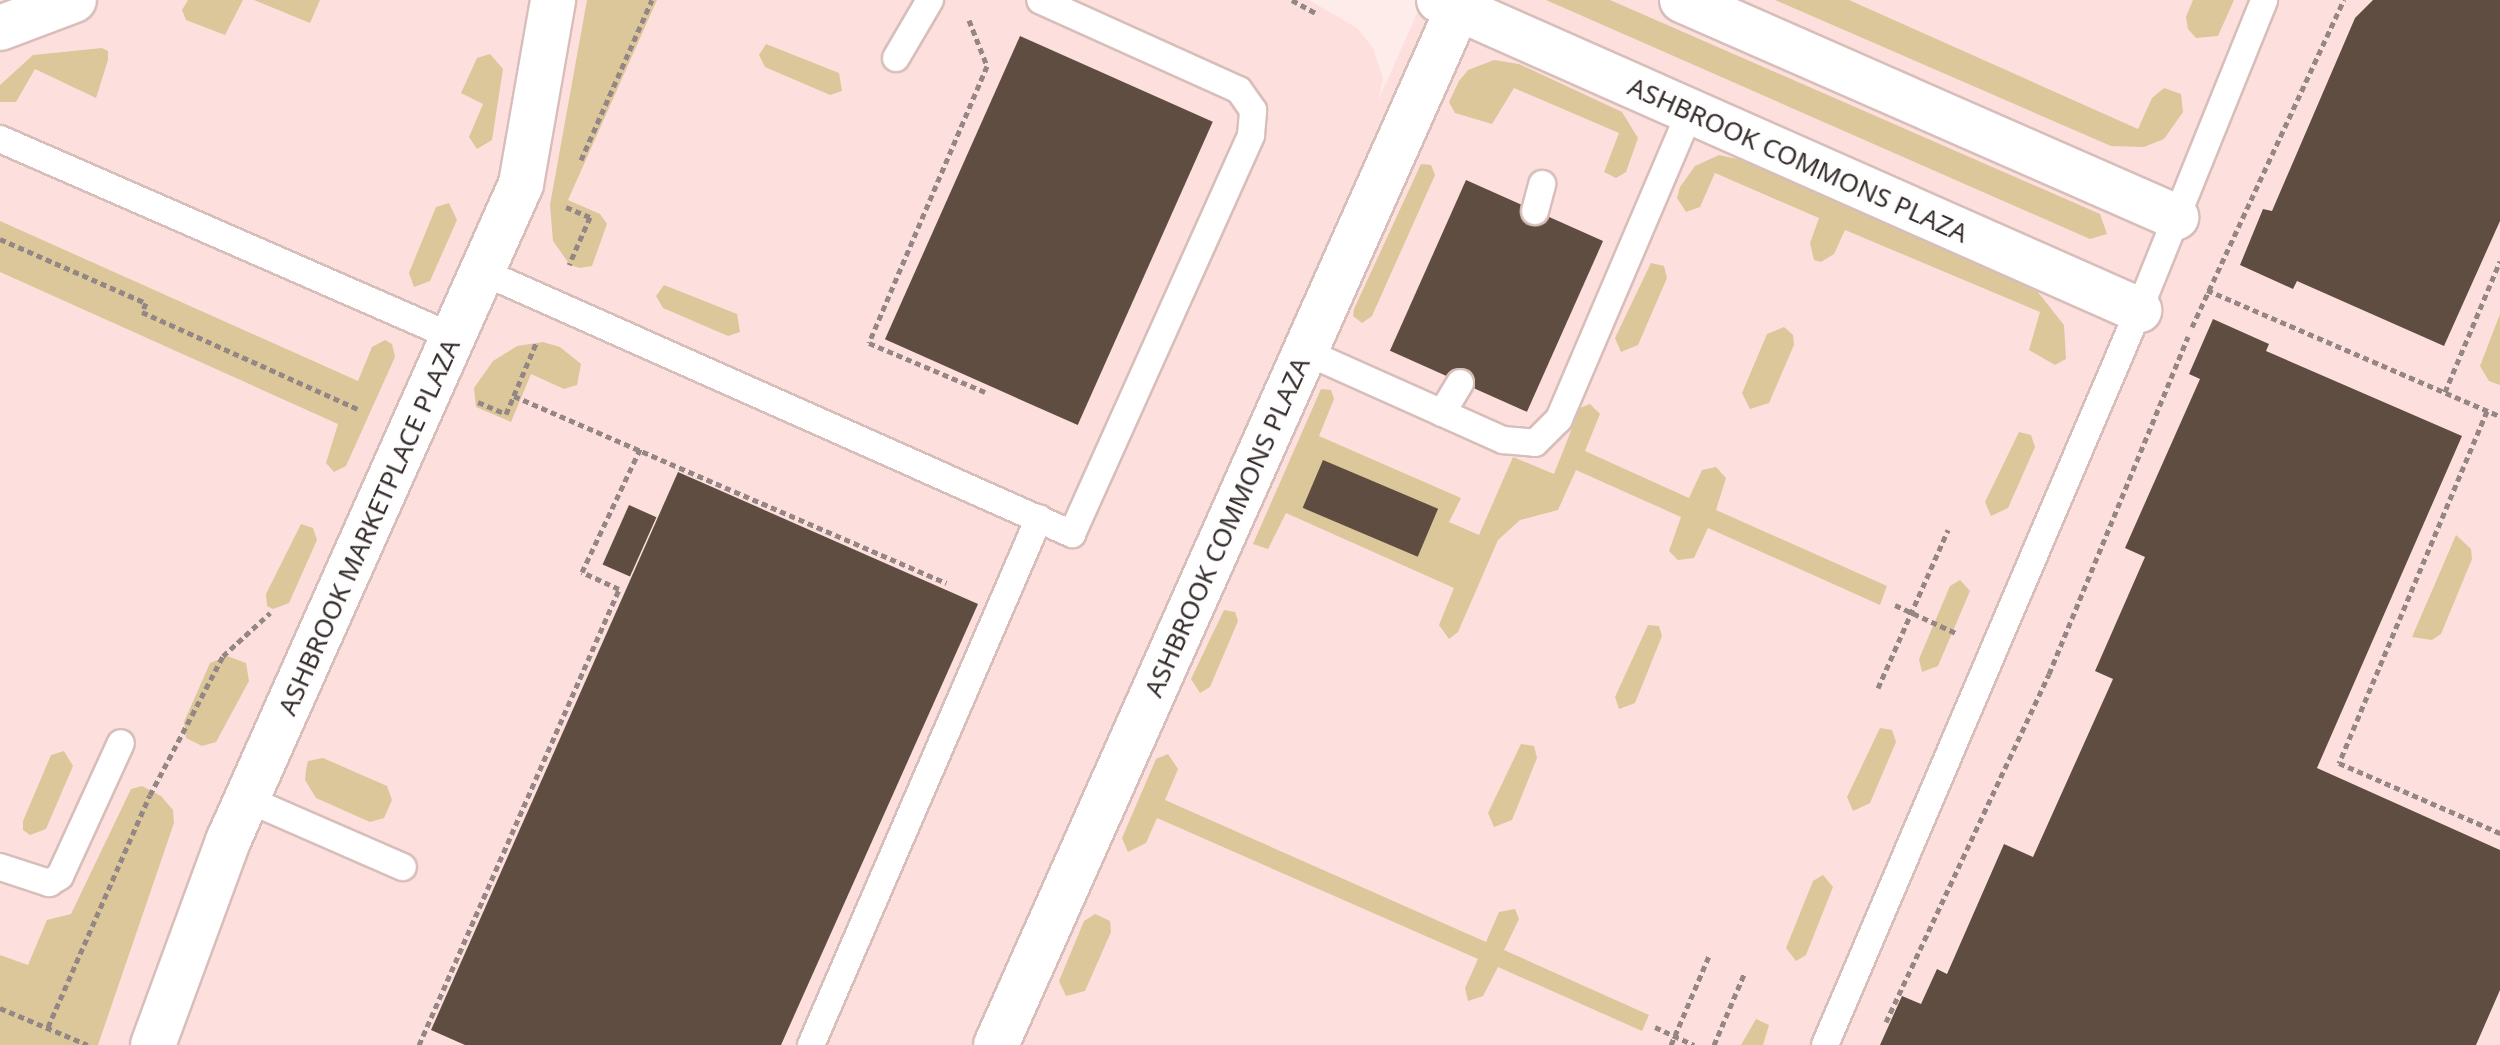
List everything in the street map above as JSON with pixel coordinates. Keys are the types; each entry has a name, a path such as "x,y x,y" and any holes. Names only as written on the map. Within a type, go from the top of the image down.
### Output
{"street":[{"path":"0,28 74,0"},
{"name":"ASHBROOK MARKETPLACE PLAZA","path":"153,1045 247,799 521,184 553,0"},
{"path":"1682,0 2176,217"},
{"name":"ASHBROOK COMMONS PLAZA","path":"996,1045 1306,352 1453,3 1690,112 2139,310"}],"lane":[{"path":"896,58 930,0"},
{"path":"483,272 1072,534 1251,135 1253,110 1239,90 1040,0"},
{"path":"1825,1045 2139,310 2264,0"},
{"path":"1306,352 1519,445 1549,434 1690,112"},
{"path":"0,139 453,337"},
{"path":"1535,211 1542,184"},
{"path":"1442,413 1460,383"},
{"path":"811,1045 1039,518"},
{"path":"0,867 49,883 60,876 121,743"},
{"path":"247,799 403,867"}],"path":[{"path":"1292,0 1317,14"},
{"path":"1882,1031 2049,674 2207,290 2344,0"},
{"path":"966,13 987,66 869,343 985,392"},
{"path":"0,239 146,303 142,312 360,410"},
{"path":"2445,392 2500,261"},
{"path":"2207,290 2500,416"},
{"path":"514,396 641,447 946,583"},
{"path":"2487,411 2339,763 2500,833"},
{"path":"419,1045 619,589 582,572 641,447"},
{"path":"1878,688 1948,530"},
{"path":"1671,1045 1709,956"},
{"path":"1714,1045 1745,972"},
{"path":"0,1008 88,1045"},
{"path":"1655,1027 1694,1045"}],"shaded area":[{"path":"0,0 1309,0 1357,28 1373,48 1383,78 1378,101 1423,0 2500,0 2500,1045 0,1045"},
{"path":"188,0 243,0 225,35 186,20 182,10"},
{"path":"254,0 320,0 310,23"},
{"path":"587,0 657,0 568,200 600,214 607,224 592,266 580,268 570,265 553,241 550,205"},
{"path":"1546,0 1610,0 2100,214 2107,234 2090,239"},
{"path":"1775,0 1849,0 2138,129 2152,98 2164,88 2181,94 2183,112 2164,139 2144,147 2111,146"},
{"path":"2193,0 2234,0 2218,36 2196,38 2188,29 2186,17"},
{"path":"766,44 839,73 842,91 830,95 765,67 759,55"},
{"path":"102,48 108,51 108,60 96,98 35,69 16,102 0,102 0,85 33,55"},
{"path":"490,54 503,69 492,140 477,149 469,137 483,104 461,93 477,58"},
{"path":"1494,60 1519,64 1622,112 1638,138 1626,172 1616,178 1604,172 1619,133 1514,88 1492,124 1455,113 1449,102 1459,81 1468,70"},
{"path":"1719,155 1742,160 2033,286 2064,325 2066,359 2055,365 2029,350 2040,312 1845,230 1834,254 1821,262 1814,260 1810,243 1819,218 1715,173 1700,207 1686,212 1677,198 1680,187 1695,166"},
{"path":"1421,164 1431,165 1435,175 1372,316 1362,323 1353,316 1354,309"},
{"path":"449,203 457,220 430,281 414,287 409,273 436,207"},
{"path":"0,221 358,381 372,347 385,340 392,344 395,357 346,466 334,472 326,463 338,424 0,272"},
{"path":"1651,263 1664,266 1667,278 1638,345 1621,352 1615,338"},
{"path":"664,285 737,314 740,332 728,336 663,308 656,296"},
{"path":"2500,314 2500,385 2489,381 2480,366"},
{"path":"1784,327 1793,335 1794,345 1769,403 1750,409 1742,393 1767,334"},
{"path":"543,342 560,347 581,364 577,385 564,389 531,374 511,422 476,407 474,388 493,361 517,346"},
{"path":"1321,389 1331,390 1334,399 1319,436 1461,498 1449,522 1479,535 1513,457 1554,474 1580,408 1590,404 1600,414 1585,451 1689,498 1702,470 1716,467 1726,478 1716,510 1887,586 1880,605 1708,528 1694,558 1678,560 1669,551 1681,517 1576,470 1558,510 1520,520 1498,540 1458,632 1449,639 1439,625 1454,588 1286,513 1268,549 1253,544"},
{"path":"2019,432 2031,435 2035,447 2008,508 1991,516 1985,502"},
{"path":"301,524 313,528 317,540 289,603 273,609 267,606 266,594"},
{"path":"2456,535 2471,549 2472,559 2441,634 2432,640 2412,637"},
{"path":"1960,580 1970,591 1938,666 1922,672 1919,659 1950,586"},
{"path":"1224,610 1235,612 1238,621 1210,687 1200,693 1191,679"},
{"path":"1648,625 1659,626 1662,636 1635,703 1619,709 1615,697"},
{"path":"227,656 246,663 249,681 216,742 202,746 186,738 184,722 210,663"},
{"path":"1880,728 1892,730 1896,742 1870,803 1853,811 1847,797"},
{"path":"1521,744 1534,746 1537,758 1512,820 1494,827 1488,813"},
{"path":"64,751 73,766 46,829 30,835 23,830 23,821 51,755"},
{"path":"1168,754 1178,769 1165,800 1486,942 1499,912 1515,909 1519,919 1504,950 1649,1015 1642,1031 1498,967 1483,996 1468,1001 1465,988 1478,959 1157,818 1146,843 1128,852 1122,838 1156,759"},
{"path":"323,758 387,786 392,800 384,818 370,822 316,798 305,780 306,770 308,761"},
{"path":"142,786 161,796 173,810 174,823 98,1045 0,1045 0,955 28,965 47,920 71,914 131,789"},
{"path":"1823,875 1833,887 1806,955 1796,961 1786,948 1813,881"},
{"path":"1095,914 1110,921 1111,932 1085,991 1066,996 1059,981 1084,921"},
{"path":"1756,1019 1769,1025 1763,1045 1741,1045"}],"building":[{"path":"2373,0 2500,0 2500,221 2444,346 2297,281 2293,289 2240,265 2263,209 2272,211 2355,18"},
{"path":"1020,36 1213,122 1078,425 885,339"},
{"path":"1466,180 1603,241 1527,412 1390,351"},
{"path":"2213,319 2269,344 2266,351 2462,436 2317,768 2500,850 2500,990 2476,1045 1880,1045 1902,996 1921,1004 1937,969 1947,974 2004,844 2033,857 2113,679 2095,671 2145,557 2125,548 2200,379 2189,374"},
{"path":"1323,460 1438,509 1418,557 1303,508"},
{"path":"678,472 978,604 781,1045 465,1045 431,1030"},
{"path":"629,505 656,517 630,577 603,564"}]}
